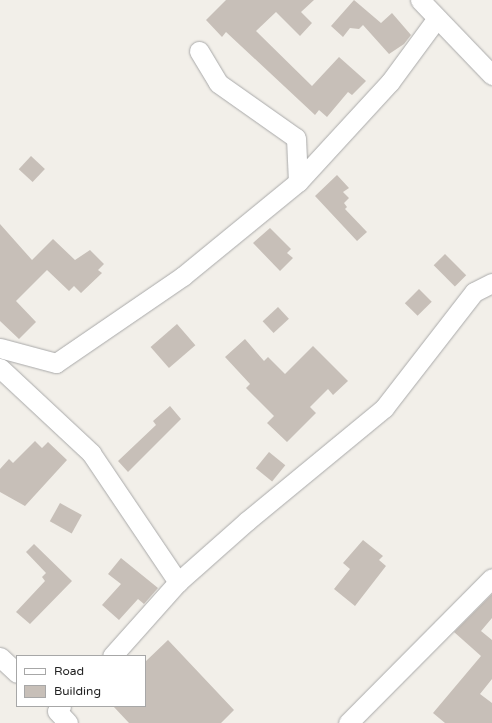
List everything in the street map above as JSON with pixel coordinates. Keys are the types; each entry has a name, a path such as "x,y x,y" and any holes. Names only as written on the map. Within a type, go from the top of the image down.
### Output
{"street":[{"path":"420,0 492,75"},
{"path":"0,348 56,363 183,276 298,182 390,82 437,18"},
{"path":"199,51 218,83 296,138 298,182"},
{"path":"113,655 178,582 247,521 384,408 474,292 492,283"},
{"path":"0,368 91,453 178,582"},
{"path":"348,723 492,578"}],"building":[{"path":"226,0 314,0 301,12 312,23 300,36 276,12 256,31 312,86 339,57 366,81 352,95 348,92 327,117 319,110 315,115 226,32 222,37 206,20"},
{"path":"354,0 381,23 392,13 411,35 404,44 389,54 363,25 359,29 350,28 343,37 331,26"},
{"path":"31,156 45,169 33,182 19,169"},
{"path":"337,175 349,188 343,192 349,198 344,203 347,207 345,209 367,232 357,241 315,196"},
{"path":"0,224 32,260 53,239 75,260 90,250 104,264 98,270 102,273 81,293 74,286 69,291 47,270 16,301 36,322 19,339 0,321"},
{"path":"270,228 291,249 287,253 293,258 280,271 253,243"},
{"path":"445,254 466,275 455,287 434,265"},
{"path":"419,289 432,302 418,316 405,303"},
{"path":"278,307 289,319 274,333 263,321"},
{"path":"177,324 195,345 169,368 151,347"},
{"path":"245,339 264,361 268,357 285,374 313,346 348,381 333,395 328,389 310,407 316,413 287,442 267,423 274,416 246,388 250,384 225,357"},
{"path":"170,406 181,419 128,472 118,461 156,425 153,421"},
{"path":"35,441 42,448 48,442 67,460 25,506 0,492 0,469 9,459 13,463"},
{"path":"269,452 285,465 272,482 256,468"},
{"path":"60,503 82,515 72,533 50,521"},
{"path":"363,540 383,556 379,560 386,566 355,606 334,589 350,569 343,563"},
{"path":"34,544 72,581 30,624 16,612 45,581 42,577 46,573 26,552"},
{"path":"121,558 158,588 144,604 138,599 119,620 102,605 121,584 108,574"},
{"path":"492,594 492,618 481,631 492,640 492,679 480,694 492,703 492,723 445,723 433,713 481,656 454,632"},
{"path":"168,640 234,710 221,723 129,723 114,707 146,707 146,661"}]}
